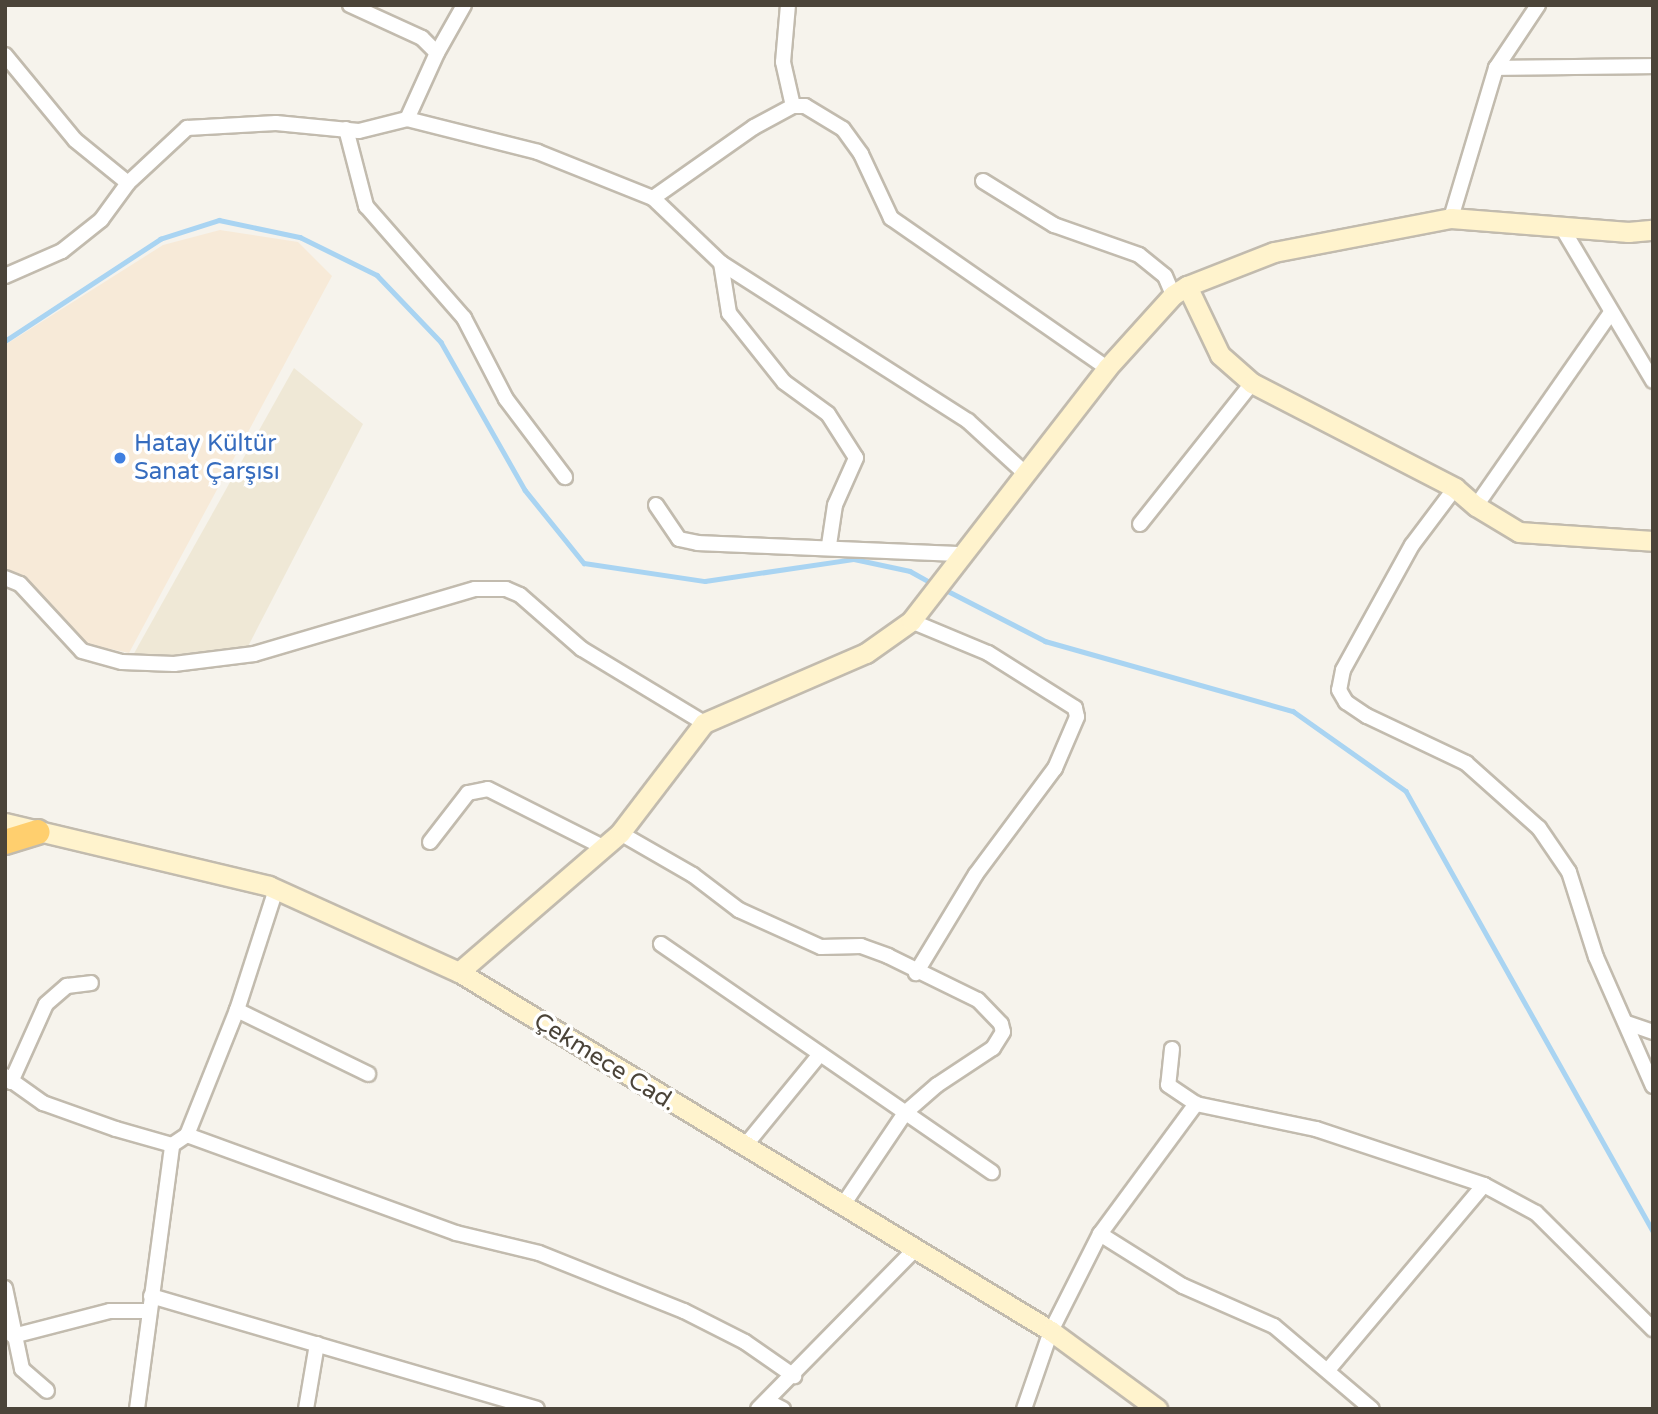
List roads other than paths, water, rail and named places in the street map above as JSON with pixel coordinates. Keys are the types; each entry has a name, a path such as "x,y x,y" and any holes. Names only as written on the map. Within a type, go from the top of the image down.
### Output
{"highway":[{"path":"5,842 37,832"}],"street":[{"path":"350,5 422,38 438,53"},
{"path":"407,119 464,5"},
{"path":"788,5 783,62 793,107"},
{"path":"1451,218 1496,68 1538,5"},
{"path":"5,55 75,141 128,183"},
{"path":"1496,68 1653,66"},
{"path":"653,198 754,127 793,107 805,106 843,129 861,154 891,218 1107,368"},
{"path":"5,276 62,251 101,220 128,183 187,128 276,123 346,129 387,127 407,119 538,152 653,198 721,263 968,421 1027,475"},
{"path":"346,129 366,206 464,318 506,399 565,477"},
{"path":"983,181 1054,225 1139,255 1180,291 1220,355 1252,383 1455,488 1476,506 1519,531 1653,541"},
{"path":"459,972 620,832 704,723 866,653 911,621 1027,475 1107,368 1180,291 1274,252 1451,218 1653,230"},
{"path":"1561,226 1610,314 1653,380"},
{"path":"656,505 679,540 828,550 835,505 856,457 835,422 815,401 785,382 729,313 721,263"},
{"path":"1476,506 1610,314"},
{"path":"1140,524 1252,383"},
{"path":"1455,488 1412,545 1343,670 1339,690 1346,702 1367,716 1466,762 1539,828 1569,872 1596,957 1628,1023 1653,1086"},
{"path":"829,545 918,555 964,554"},
{"path":"5,578 20,584 82,651 122,662 174,664 254,654 475,589 506,589 520,595 582,649 704,723"},
{"path":"911,621 988,653 1075,708 1077,717 1055,768 976,874 916,973"},
{"path":"430,842 468,793 488,789 604,848"},
{"name":"Çekmece Cad.","path":"5,823 276,889 459,972 1051,1331 1157,1409"},
{"path":"620,832 693,875 739,910 821,947 861,946 978,1000 995,1015 1003,1032 976,1062 937,1085 905,1113 843,1205"},
{"path":"137,1409 172,1145 187,1135 237,1010 276,889"},
{"path":"661,944 992,1172"},
{"path":"91,983 67,986 46,1004 8,1079 43,1103 172,1145"},
{"path":"237,1010 368,1074"},
{"path":"1628,1023 1653,1032"},
{"path":"1172,1048 1168,1085 1196,1104 1317,1129 1483,1185 1536,1213 1653,1329"},
{"path":"744,1147 820,1054"},
{"path":"1024,1409 1051,1331 1100,1234 1196,1104"},
{"path":"187,1135 456,1233 539,1253 617,1283 745,1342 793,1376"},
{"path":"1328,1370 1483,1185"},
{"path":"1100,1234 1183,1286 1274,1326 1372,1409"},
{"path":"763,1405 915,1249"},
{"path":"5,1288 22,1369 47,1391"},
{"path":"151,1296 537,1409"},
{"path":"13,1336 110,1311 149,1311"},
{"path":"306,1409 317,1344"},
{"path":"763,1405 783,1409"}],"waterway":[{"path":"5,341 160,239 219,220 300,237 377,275 441,342 525,490 584,563 705,581 854,559 910,571 933,584"},
{"path":"944,589 1045,641 1293,711 1406,791 1653,1231"}],"place":[{"name":"Hatay Kültür Sanat Çarşısı","path":"120,458"}]}
